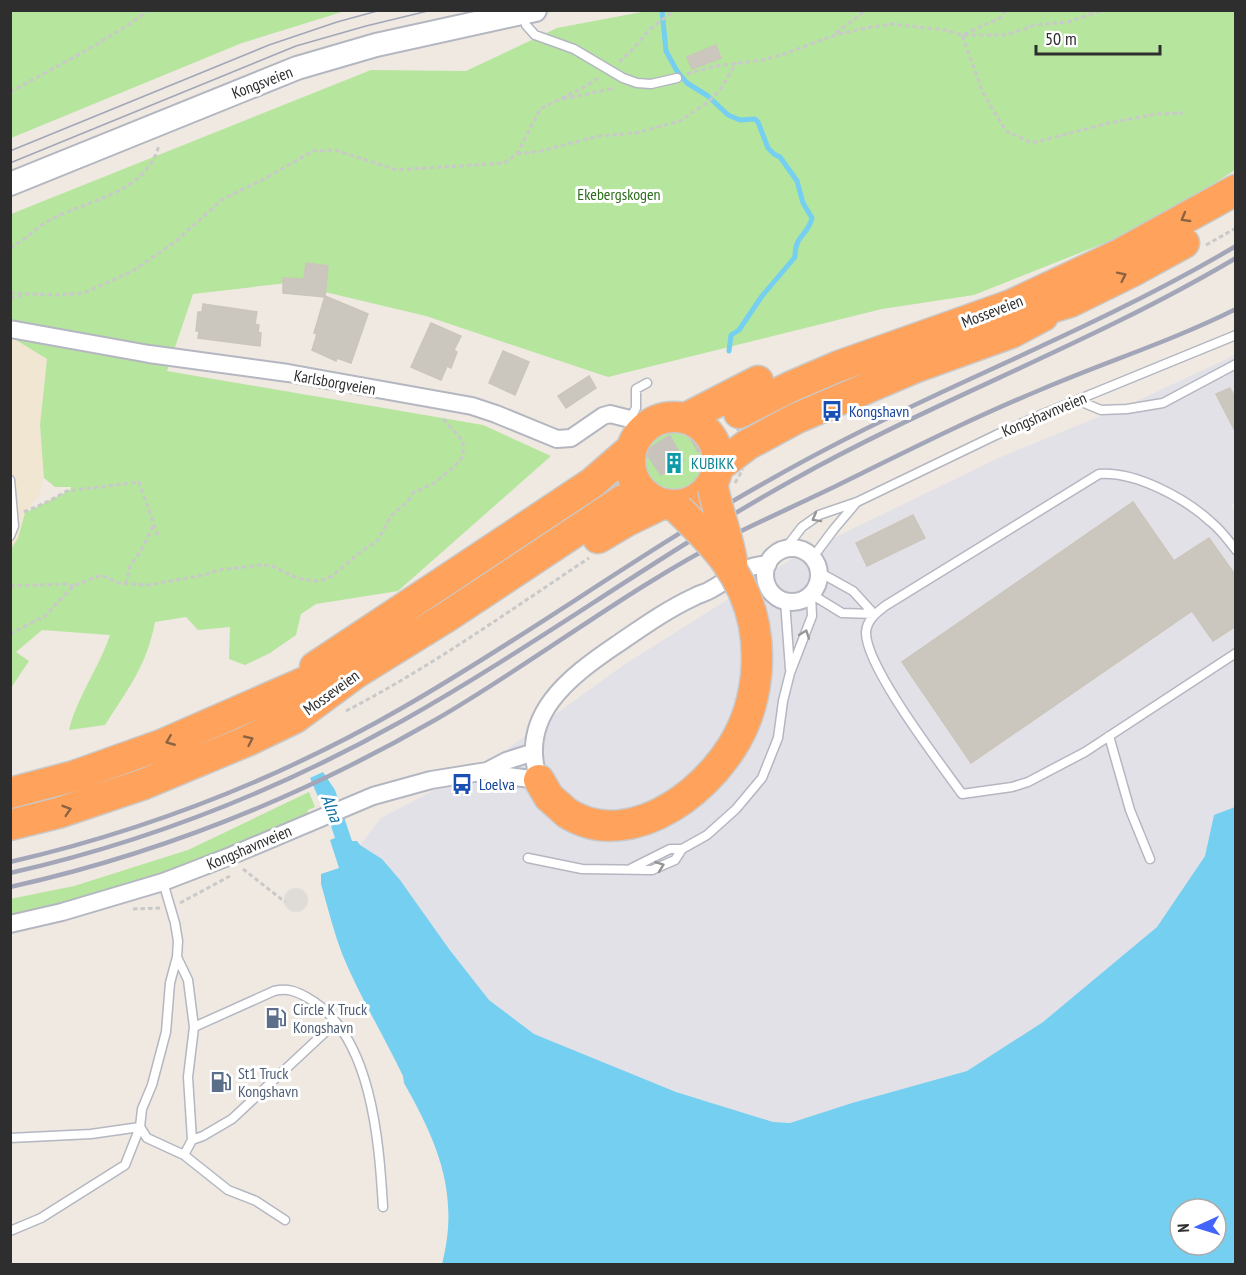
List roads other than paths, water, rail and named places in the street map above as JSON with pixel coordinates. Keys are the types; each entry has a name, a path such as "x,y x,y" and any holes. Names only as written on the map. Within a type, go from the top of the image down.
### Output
{"highway":[{"name":"Mosseveien","path":"1064,291 1122,253 1236,190"},
{"name":"Mosseveien","path":"743,418 814,375 1011,305 1131,273 1236,212"},
{"path":"686,418 792,365 1005,293 1064,291"},
{"path":"295,718 346,697 386,677 625,522 696,500 724,479 747,445 804,414 914,368 1011,333 1064,291"},
{"path":"281,692 349,644 592,483 634,433 659,419 677,416 686,418 700,425 711,437 724,479 720,517 729,540 732,568"},
{"path":"536,766 549,797 567,813 591,824 608,826 628,824 649,818 672,807 692,793 714,771 729,751 744,724 750,705 755,686 757,657 750,610 732,568 715,547 671,506 651,500 635,484 629,462 634,433"},
{"name":"Mosseveien","path":"10,794 74,776 134,755 333,671 366,653 619,494 448,616 356,673 295,718 202,761 144,784 82,806 10,825"}],"main road":[{"name":"Kongsveien","path":"10,184 297,68 376,45 530,12"}],"street":[{"name":"Karlsborgveien","path":"10,329 149,354 288,373 477,408 557,439 603,416 617,414 634,433"},
{"path":"785,549 800,549 816,565 816,588 804,599 795,602 778,598 768,587 765,572 772,557 785,549"},
{"path":"536,766 537,728 554,696 571,679 598,657 651,621 710,590 744,568 768,564"},
{"path":"710,590 768,587"},
{"name":"Kongshavnveien","path":"10,924 62,912 164,882 359,801 412,784 487,771 506,761 536,766"},
{"name":"Kongshavnveien","path":"487,771 507,776 536,766"}],"lane":[{"name":"Kongsveien","path":"530,12 526,25 535,35 574,49 609,70 637,83 664,82 680,77"},
{"name":"Kongshavnveien","path":"785,549 802,527 819,515 857,502 996,435 1077,400 1236,335"},
{"path":"1077,400 1101,410 1130,409 1163,403 1236,364"},
{"path":"634,433 636,389 648,383"},
{"path":"1236,550 1211,522 1170,493 1129,476 1099,474 874,614 867,626 867,644 884,679 962,794 1012,787 1028,782 1085,752 1236,653"},
{"path":"10,480 14,516 14,526 10,536"},
{"name":"Kongshavnveien","path":"816,565 834,528 857,502"},
{"path":"816,565 853,591 874,614"},
{"path":"811,594 842,613 874,614"},
{"path":"528,858 582,869 652,870 675,860 682,849 707,835 722,822 750,795 762,778 778,738 783,701 790,673 812,616 811,594"},
{"path":"785,601 790,673"},
{"path":"1109,736 1130,810 1150,858"},
{"path":"11,1230 41,1218 125,1166 140,1127 142,1109 152,1085 166,1032 170,983 177,957 178,941 164,882"},
{"path":"177,957 188,980 194,1027 188,1077 192,1140 184,1155"},
{"path":"194,1027 274,991 284,989 296,992 316,1003 336,1022 352,1046 364,1081 379,1144 383,1207"},
{"path":"192,1140 232,1119 336,1022"},
{"path":"10,1138 92,1134 140,1127"},
{"path":"140,1127 147,1138 184,1155 228,1190 256,1201 285,1220"}],"water":[{"name":"Alna","path":"323,772 335,790 352,841 357,841 382,859 489,1000 534,1034 676,1092 773,1122 790,1123 967,1071 1043,1022 1157,927 1205,856 1214,815 1235,807 1235,1264 442,1264 447,1239 448,1215 443,1170 427,1127 343,956 321,884 321,874 339,868 330,840 335,838 322,799 319,799 310,778"}],"waterway":[{"path":"662,10 666,51 677,71 687,83 708,96 728,115 740,120 755,119 758,122 768,148 780,157 797,181 803,203 812,218 797,244 795,257 762,296 739,330 731,335 729,351"}],"tunnel":[{"path":"615,489 673,450 739,413"}],"tram line":[{"path":"10,151 269,45 381,10"},
{"path":"10,163 296,46 432,10"}],"railway":[{"path":"10,862 112,834 212,800 308,758 356,734 494,653 674,537 787,470 895,415 1163,287 1236,246"},
{"path":"10,873 112,846 212,811 308,770 356,746 451,692 693,539 791,481 901,424 1070,345 1182,289 1236,258"},
{"path":"10,887 121,858 175,840 229,820 334,774 385,748 472,698 618,602 731,536 988,413 1236,309"}],"place":[{"name":"Kongshavn","path":"832,411"},
{"name":"KUBIKK","path":"674,463"},
{"name":"Loelva","path":"462,784"},
{"name":"Circle K Truck Kongshavn","path":"276,1018"},
{"name":"St1 Truck Kongshavn","path":"221,1082"}],"park label":[{"name":"Ekebergskogen","path":"619,194"}]}
